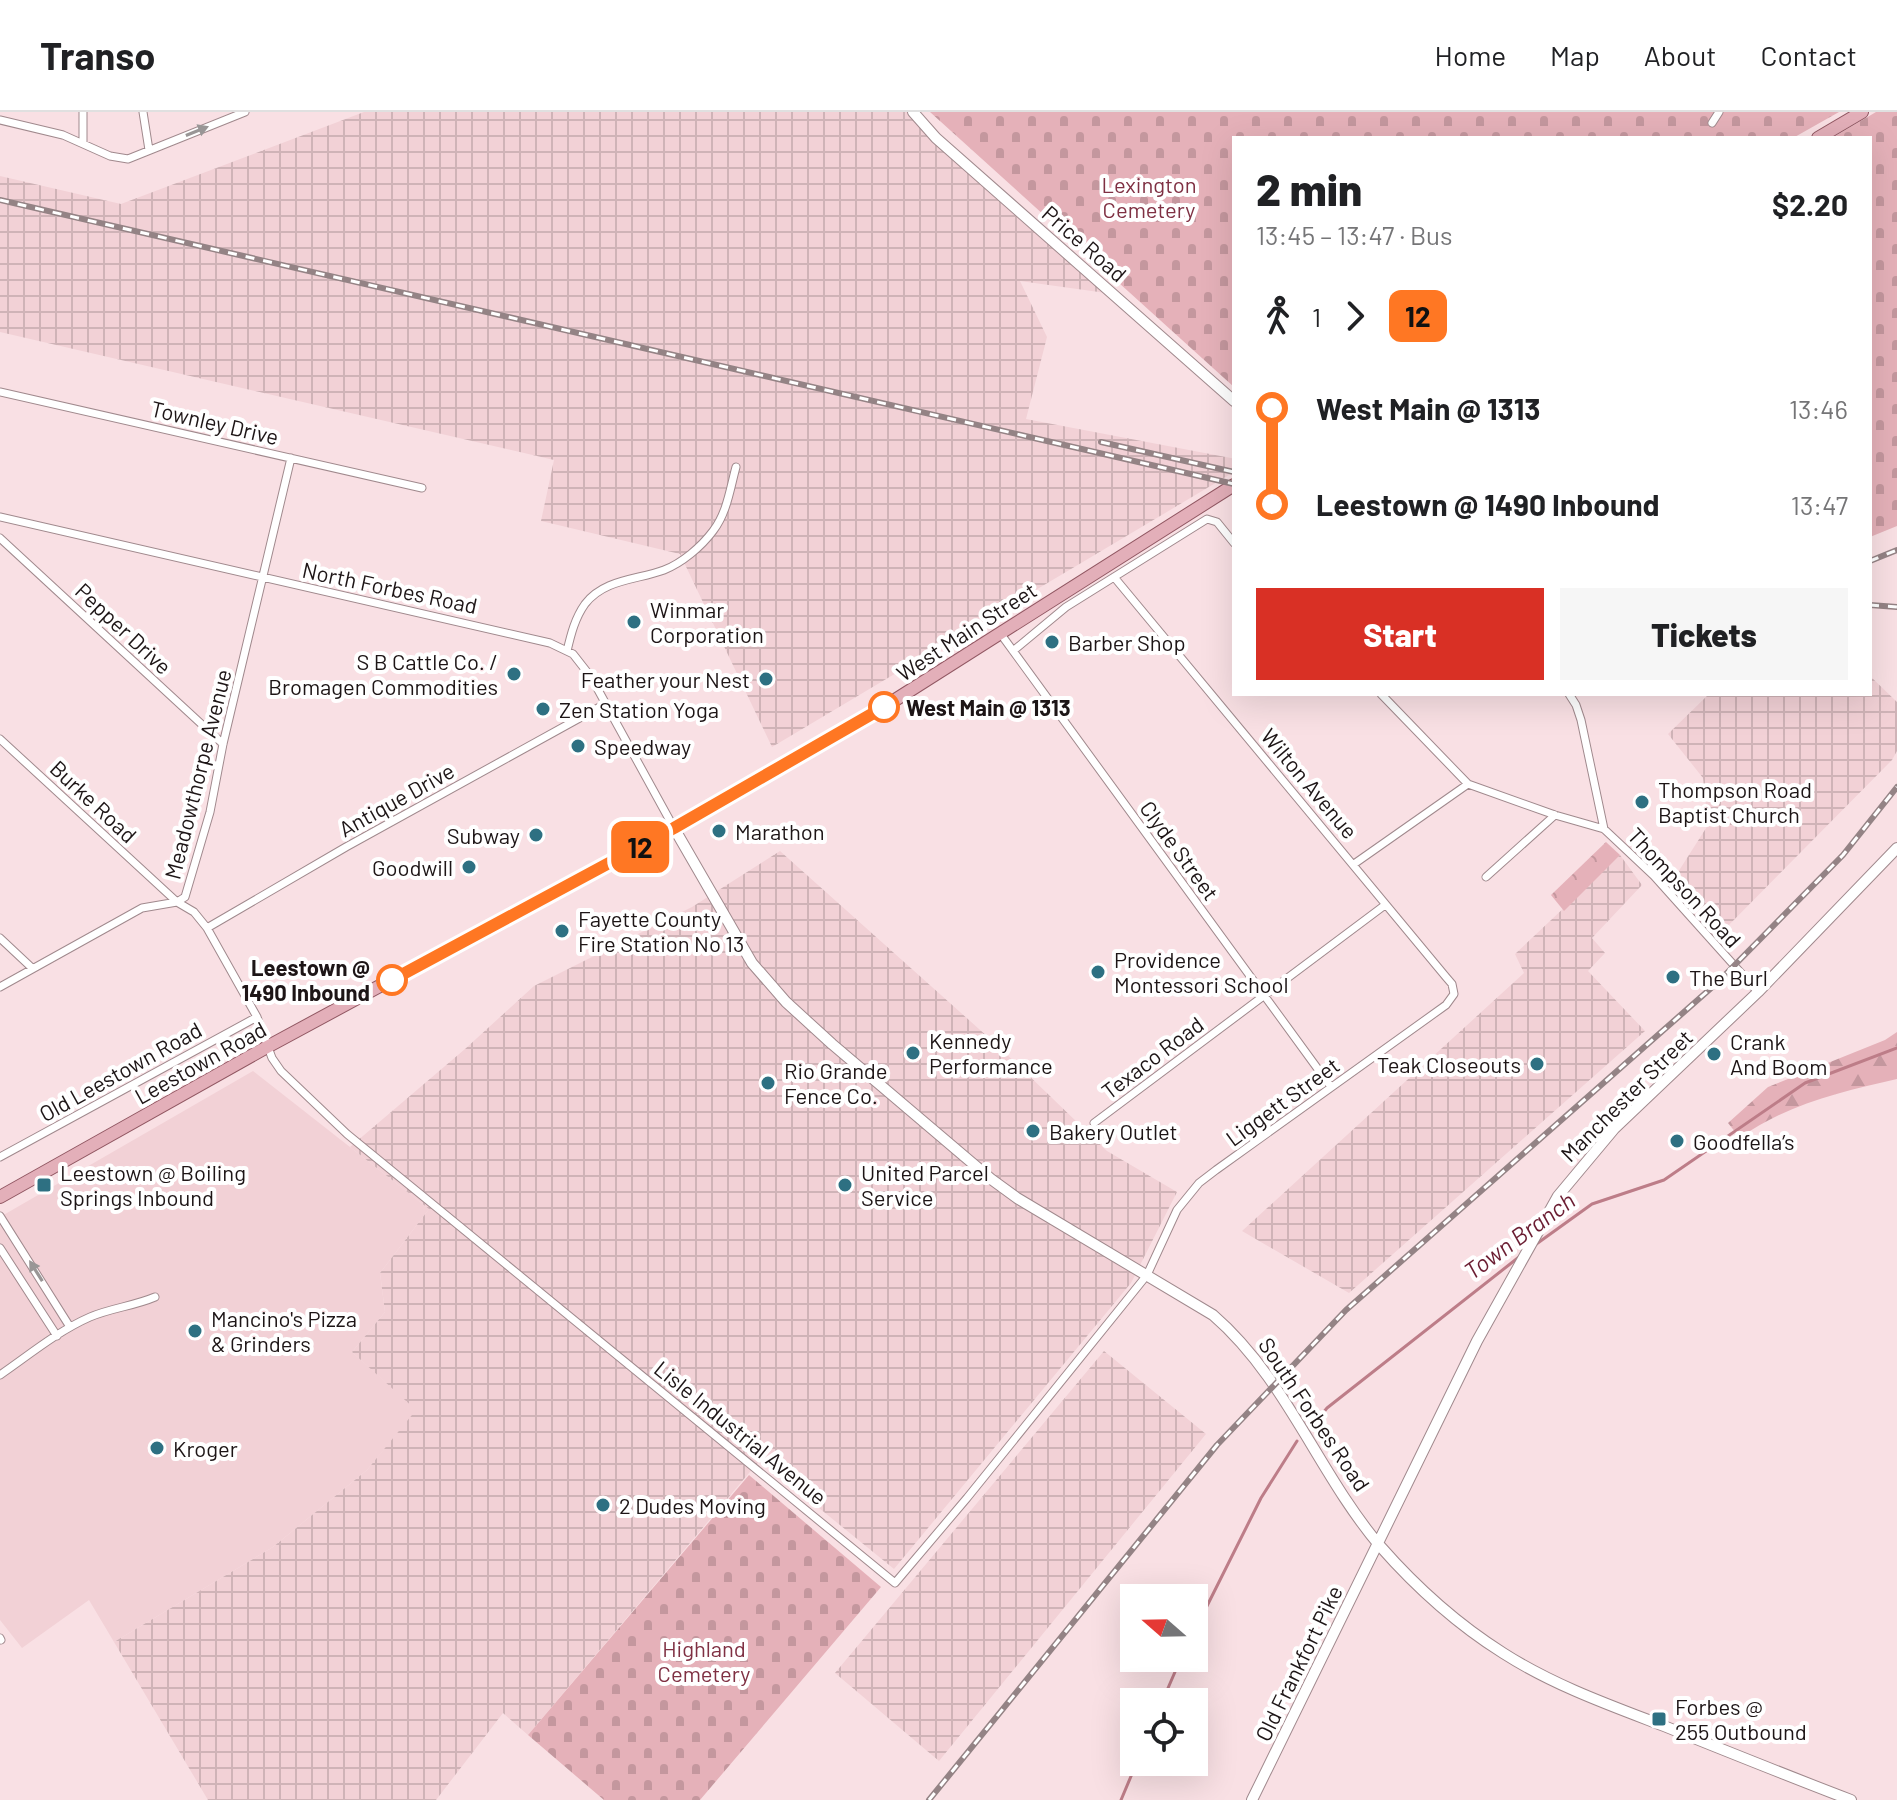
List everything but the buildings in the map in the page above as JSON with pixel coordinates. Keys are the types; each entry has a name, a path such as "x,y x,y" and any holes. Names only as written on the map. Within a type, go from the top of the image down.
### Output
{"main road":[{"name":"Price Road","path":"913,112 936,138 1232,399"},
{"path":"1821,136 1862,112"},
{"name":"West Main Street","path":"674,828 884,707 1232,486"},
{"name":"Leestown Road","path":"0,1197 267,1047 674,828"},
{"name":"South Forbes Road","path":"674,828 752,963 786,1002 991,1179 1045,1216 1213,1315 1244,1344 1274,1384 1377,1543 1439,1606 1506,1655 1564,1687 1851,1800"},
{"name":"Manchester Street","path":"1377,1543 1509,1281 1545,1215 1575,1174 1614,1129 1758,992 1897,848"},
{"name":"Old Frankfort Pike","path":"1252,1800 1377,1543"}],"street":[{"path":"83,112 83,142"},
{"path":"143,112 149,150"},
{"path":"0,120 63,135 119,159 128,159 245,112"},
{"path":"1712,123 1719,112"},
{"name":"Townley Drive","path":"0,392 422,488"},
{"name":"Meadowthorpe Avenue","path":"0,987 142,908 177,902 185,897 210,812 223,744 291,458"},
{"path":"674,828 582,663 567,651 576,619 594,596 618,582 672,566 703,543 725,509 736,467"},
{"name":"North Forbes Road","path":"0,517 501,630 550,643 567,651"},
{"path":"1013,651 1066,607 1207,519 1217,522 1232,541"},
{"name":"Pepper Drive","path":"0,538 223,744"},
{"name":"Wilton Avenue","path":"1114,577 1446,977"},
{"name":"Clyde Street","path":"1000,633 1331,1087"},
{"name":"Thompson Road","path":"1383,696 1468,784 1604,829 1651,873 1758,992"},
{"path":"1570,696 1581,720 1604,829"},
{"name":"Antique Drive","path":"207,928 346,847 605,704"},
{"name":"Burke Road","path":"0,739 177,902 194,912 207,928 257,1017 267,1047"},
{"path":"1354,864 1468,784"},
{"path":"1486,877 1555,815"},
{"name":"Texaco Road","path":"1094,1123 1385,905"},
{"path":"0,938 32,968"},
{"name":"Liggett Street","path":"1147,1275 1177,1210 1199,1183 1446,1005 1454,990 1446,977"},
{"name":"Old Leestown Road","path":"0,1157 257,1017"},
{"name":"Lisle Industrial Avenue","path":"267,1047 281,1071 344,1131 895,1583 1147,1275"},
{"path":"0,1216 70,1327"},
{"path":"0,1248 57,1336"},
{"path":"0,1375 70,1327 111,1309 155,1297"}],"shaded area":[{"path":"364,112 913,112 1113,294 1020,281 1047,337 1026,419 1231,458 1232,473 772,747 680,554 541,521 554,460 0,332 0,176 121,204"},
{"path":"1872,678 1897,702 1897,751 1892,760 1721,933 1673,880 1708,825 1703,778 1668,734 1707,696 1872,696"},
{"path":"780,851 998,1046 1107,1151 1177,1192 1131,1283 894,1569 760,1460 528,1735 503,1713 436,1800 208,1800 114,1642 273,1547 367,1470 416,1410 352,1352 385,1312 380,1273 429,1209 350,1147 534,986 692,907"},
{"path":"1620,855 1642,885 1592,938 1605,953 1588,971 1645,1031 1349,1293 1242,1231 1524,973 1515,954"},
{"path":"253,1071 429,1209 380,1273 385,1312 352,1352 417,1410 367,1470 273,1547 114,1642 89,1600 22,1648 0,1620 0,1217"},
{"path":"1104,1351 1206,1434 939,1761 835,1673"}],"green space":[{"name":"Lexington Cemetery","path":"930,112 1839,112 1797,136 1232,136 1232,385"},
{"path":"1876,112 1897,112 1897,526 1872,536 1872,136 1835,136"},
{"path":"1606,842 1620,855 1564,911 1551,895"},
{"path":"1897,1032 1897,1079 1835,1094 1795,1108 1740,1138 1728,1123 1768,1087 1885,1040"},
{"name":"Highland Cemetery","path":"749,1475 881,1587 700,1800 604,1800 528,1735"}],"waterway":[{"name":"Town Branch","path":"1535,1245 1592,1204 1664,1180 1805,1083 1897,1048"},
{"name":"Town Branch","path":"1314,1424 1327,1408 1519,1257"},
{"name":"Town Branch","path":"1208,1604 1261,1498 1297,1441"},
{"name":"Town Branch","path":"1168,1688 1175,1672"},
{"name":"Town Branch","path":"1121,1800 1131,1776"}],"railway":[{"path":"0,200 1232,484"},
{"path":"1101,442 1232,472"},
{"path":"1872,560 1897,550"},
{"path":"1872,605 1897,607"},
{"path":"929,1800 1217,1445 1346,1310 1718,982 1843,855 1897,787"}],"bus line":[{"name":"12","path":"392,980 674,828 884,707"}],"place":[{"name":"Winmar Corporation","path":"634,622"},
{"name":"Barber Shop","path":"1052,642"},
{"name":"S B Cattle Co. / Bromagen Commodities","path":"514,674"},
{"name":"Feather your Nest","path":"766,679"},
{"name":"West Main @ 1313","path":"884,707"},
{"name":"Zen Station Yoga","path":"543,709"},
{"name":"Speedway","path":"578,746"},
{"name":"Thompson Road Baptist Church","path":"1642,802"},
{"name":"Marathon","path":"719,831"},
{"name":"Subway","path":"536,835"},
{"name":"Goodwill","path":"469,867"},
{"name":"Fayette County Fire Station No 13","path":"562,931"},
{"name":"Providence Montessori School","path":"1098,972"},
{"name":"The Burl","path":"1673,977"},
{"name":"Leestown @ 1490 Inbound","path":"392,980"},
{"name":"Kennedy Performance","path":"913,1053"},
{"name":"Crank And Boom","path":"1714,1054"},
{"name":"Teak Closeouts","path":"1537,1064"},
{"name":"Rio Grande Fence Co.","path":"768,1083"},
{"name":"Bakery Outlet","path":"1033,1131"},
{"name":"Goodfella’s","path":"1677,1141"},
{"name":"Leestown @ Boiling Springs Inbound","path":"44,1185"},
{"name":"United Parcel Service","path":"845,1185"},
{"name":"Mancino's Pizza & Grinders","path":"195,1331"},
{"name":"Kroger","path":"157,1448"},
{"name":"2 Dudes Moving","path":"603,1505"},
{"name":"Forbes @ 255 Outbound","path":"1659,1719"}]}
